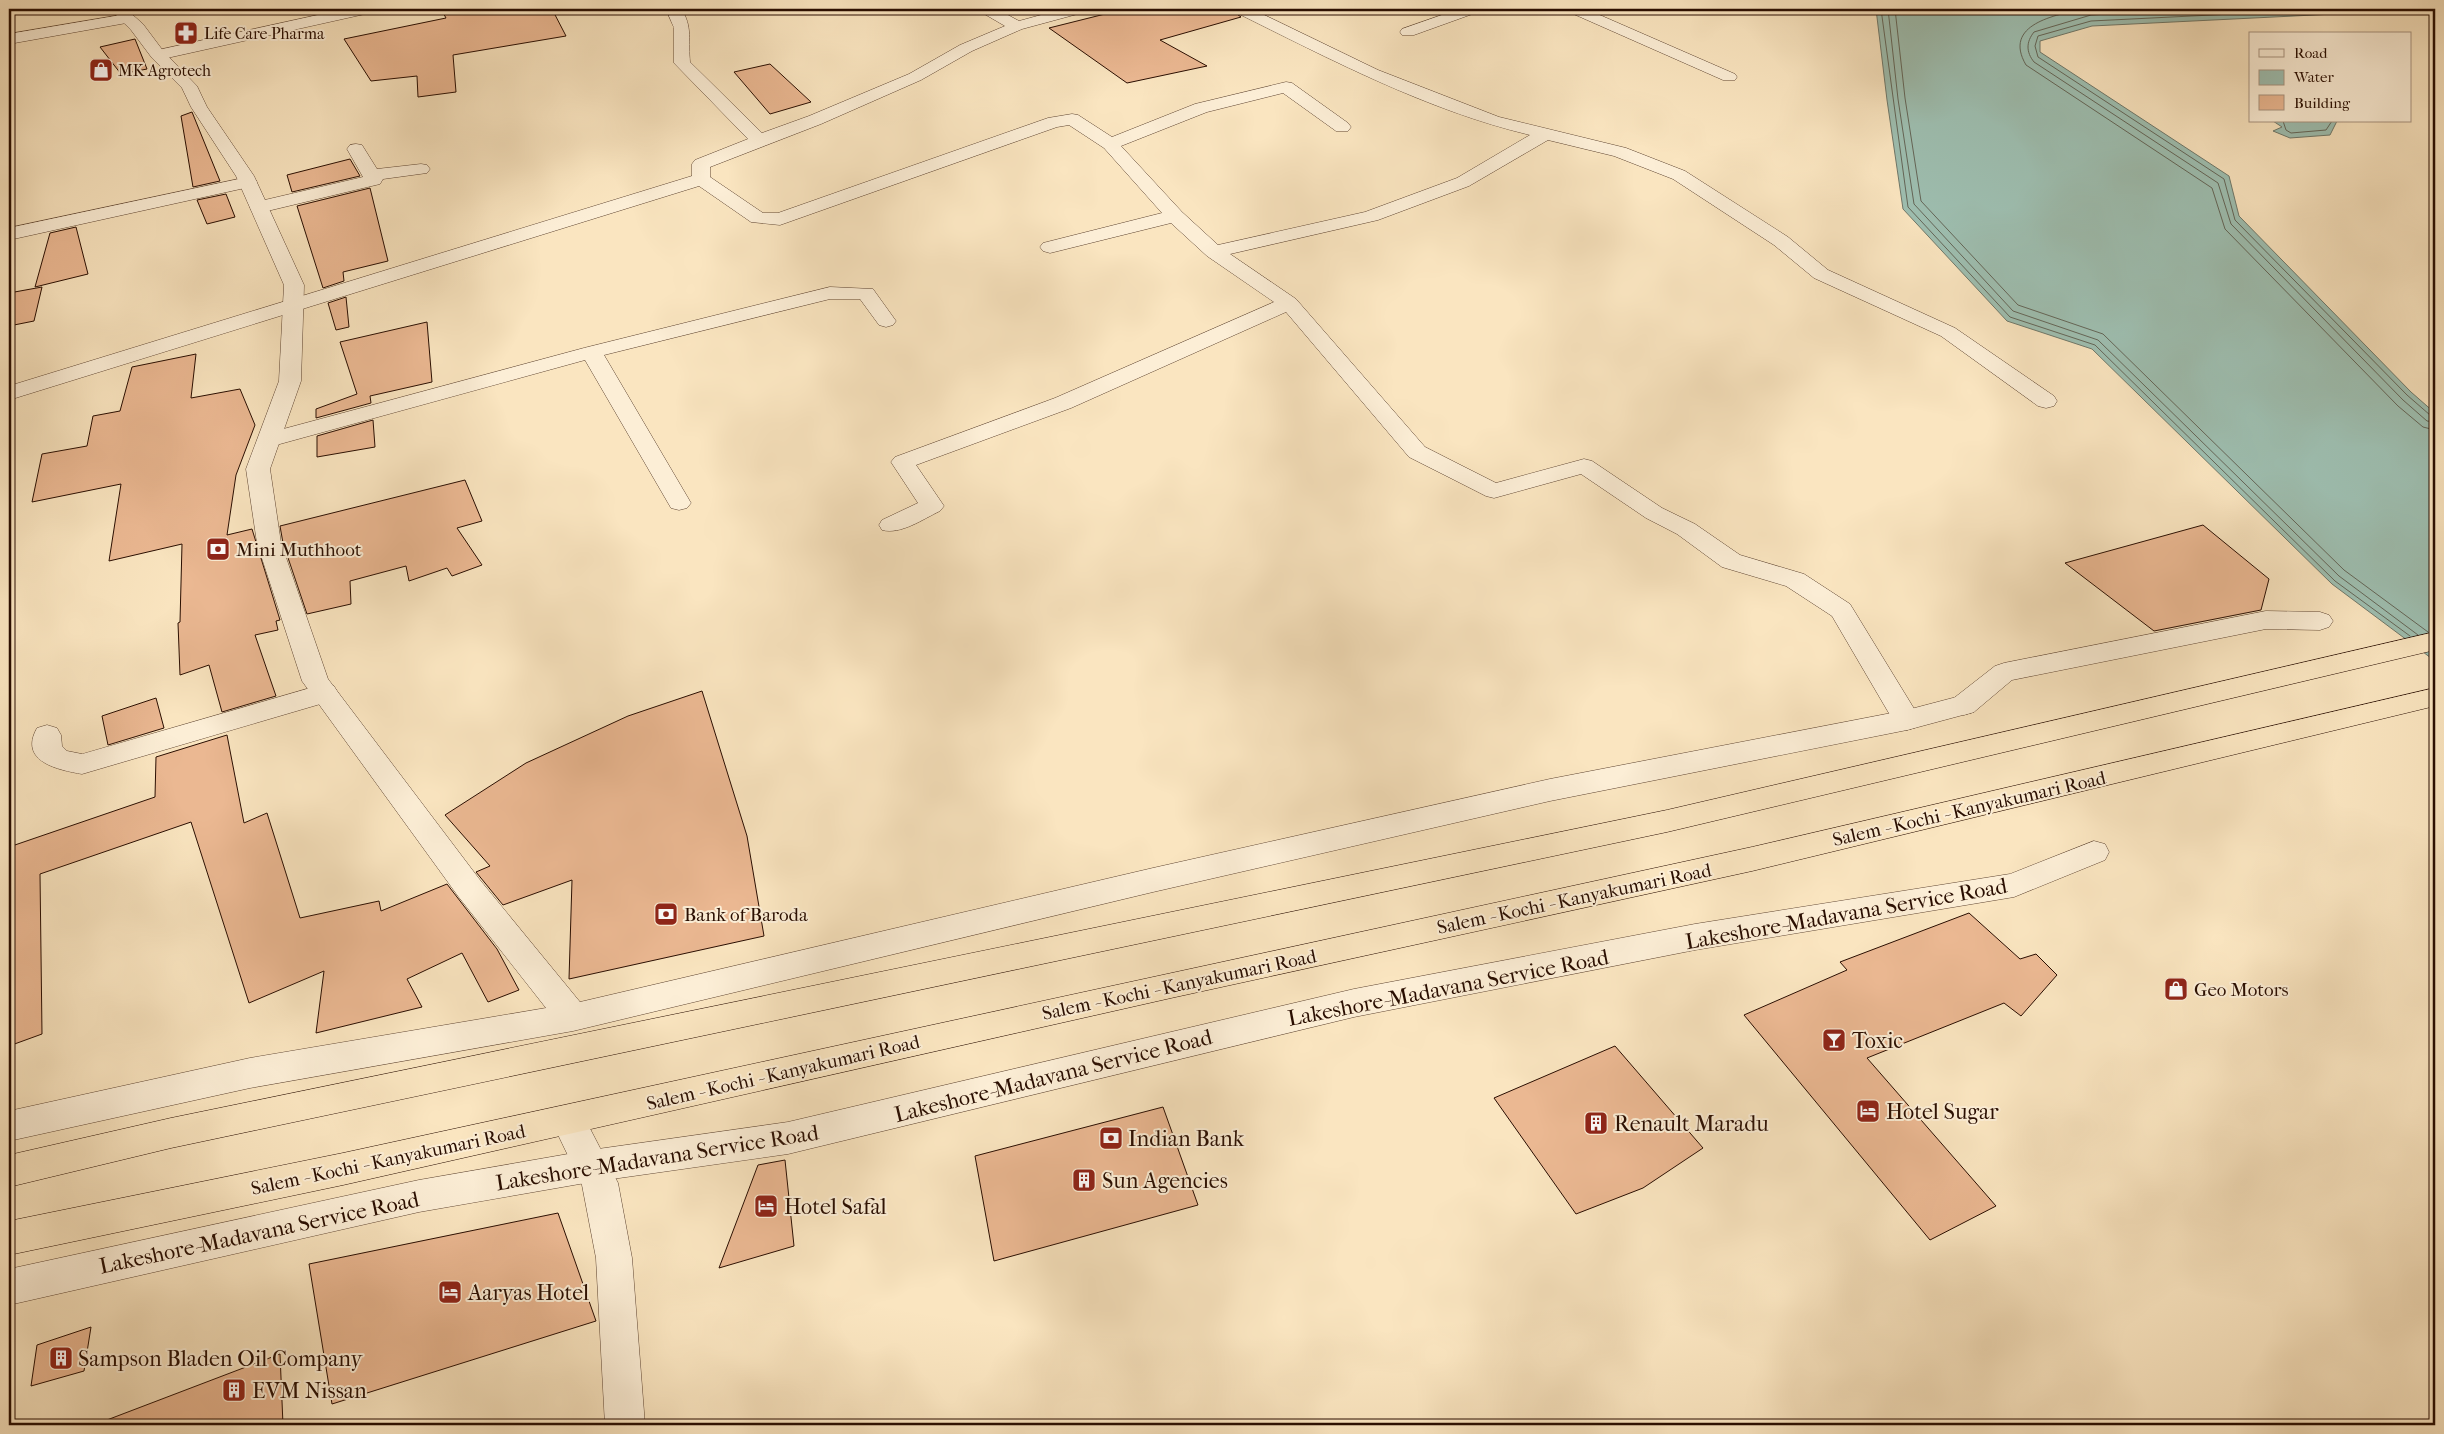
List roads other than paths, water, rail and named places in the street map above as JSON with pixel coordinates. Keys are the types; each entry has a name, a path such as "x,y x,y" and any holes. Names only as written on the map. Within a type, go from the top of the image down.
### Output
{"highway":[{"path":"9,1170 171,1133 678,1026 1667,822 2435,641"},
{"name":"Salem - Kochi - Kanyakumari Road","path":"9,1238 343,1169 1181,983 1752,859 2435,697"}],"street":[{"path":"158,55 365,9"},
{"path":"673,9 680,16 683,33 680,50 682,64 760,141"},
{"path":"986,9 1018,26"},
{"path":"701,179 701,164 915,77 966,48 1018,26 1080,9"},
{"path":"1240,9 1372,73 1493,121 1620,152 1679,175 1781,241 1820,274 1948,332 2046,401"},
{"path":"1408,32 1473,9"},
{"path":"1574,9 1728,77"},
{"path":"9,39 122,14 137,27 158,55 189,86 199,107 248,182 294,285 290,381 258,469 269,542 315,680 469,888 573,1017"},
{"path":"1110,144 1201,108 1286,87 1342,127"},
{"path":"701,179 758,218 780,219 1054,122 1072,118 1110,144 1174,216 1214,252 1289,304 1416,452 1494,491 1584,466 1654,513 1686,529 1731,561 1795,580 1841,610 1908,720"},
{"path":"1214,252 1371,216 1462,182 1547,133"},
{"path":"259,207 374,180 356,149"},
{"path":"372,175 421,169"},
{"path":"9,393 701,179"},
{"path":"9,234 248,182"},
{"path":"1050,247 1174,216"},
{"path":"269,440 591,352 830,293 866,293 886,321"},
{"path":"891,525 932,506 903,462 1063,403 1289,304"},
{"path":"591,352 679,504"},
{"path":"9,1126 250,1073 573,1017 1153,880 1550,790 1908,720 1964,705 2004,672 2266,620 2320,621"},
{"path":"46,735 48,750 59,760 82,764 324,694"},
{"name":"Lakeshore-Madavana Service Road","path":"9,1287 419,1196 591,1166 788,1138 1354,1003 1695,937 2014,885 2094,852"},
{"path":"568,1120 600,1183 614,1258 625,1425"}],"water":[{"path":"1876,9 2435,9 2092,26 2040,41 2040,52 2229,176 2239,216 2411,392 2435,413 2435,661 2332,584 2092,349 2007,321 1903,209"},
{"path":"2274,122 2336,122 2330,135 2290,138 2273,131 2282,127"}],"place":[{"name":"Life Care Pharma","path":"186,33"},
{"name":"MK Agrotech","path":"101,70"},
{"name":"Mini Muthhoot","path":"218,549"},
{"name":"Bank of Baroda","path":"666,914"},
{"name":"Geo Motors","path":"2176,989"},
{"name":"Toxic","path":"1834,1040"},
{"name":"Hotel Sugar","path":"1868,1111"},
{"name":"Renault Maradu","path":"1596,1123"},
{"name":"Indian Bank","path":"1111,1138"},
{"name":"Sun Agencies","path":"1084,1180"},
{"name":"Hotel Safal","path":"766,1206"},
{"name":"Aaryas Hotel","path":"450,1292"},
{"name":"Sampson Bladen Oil Company","path":"61,1358"},
{"name":"EVM Nissan","path":"234,1390"}]}
